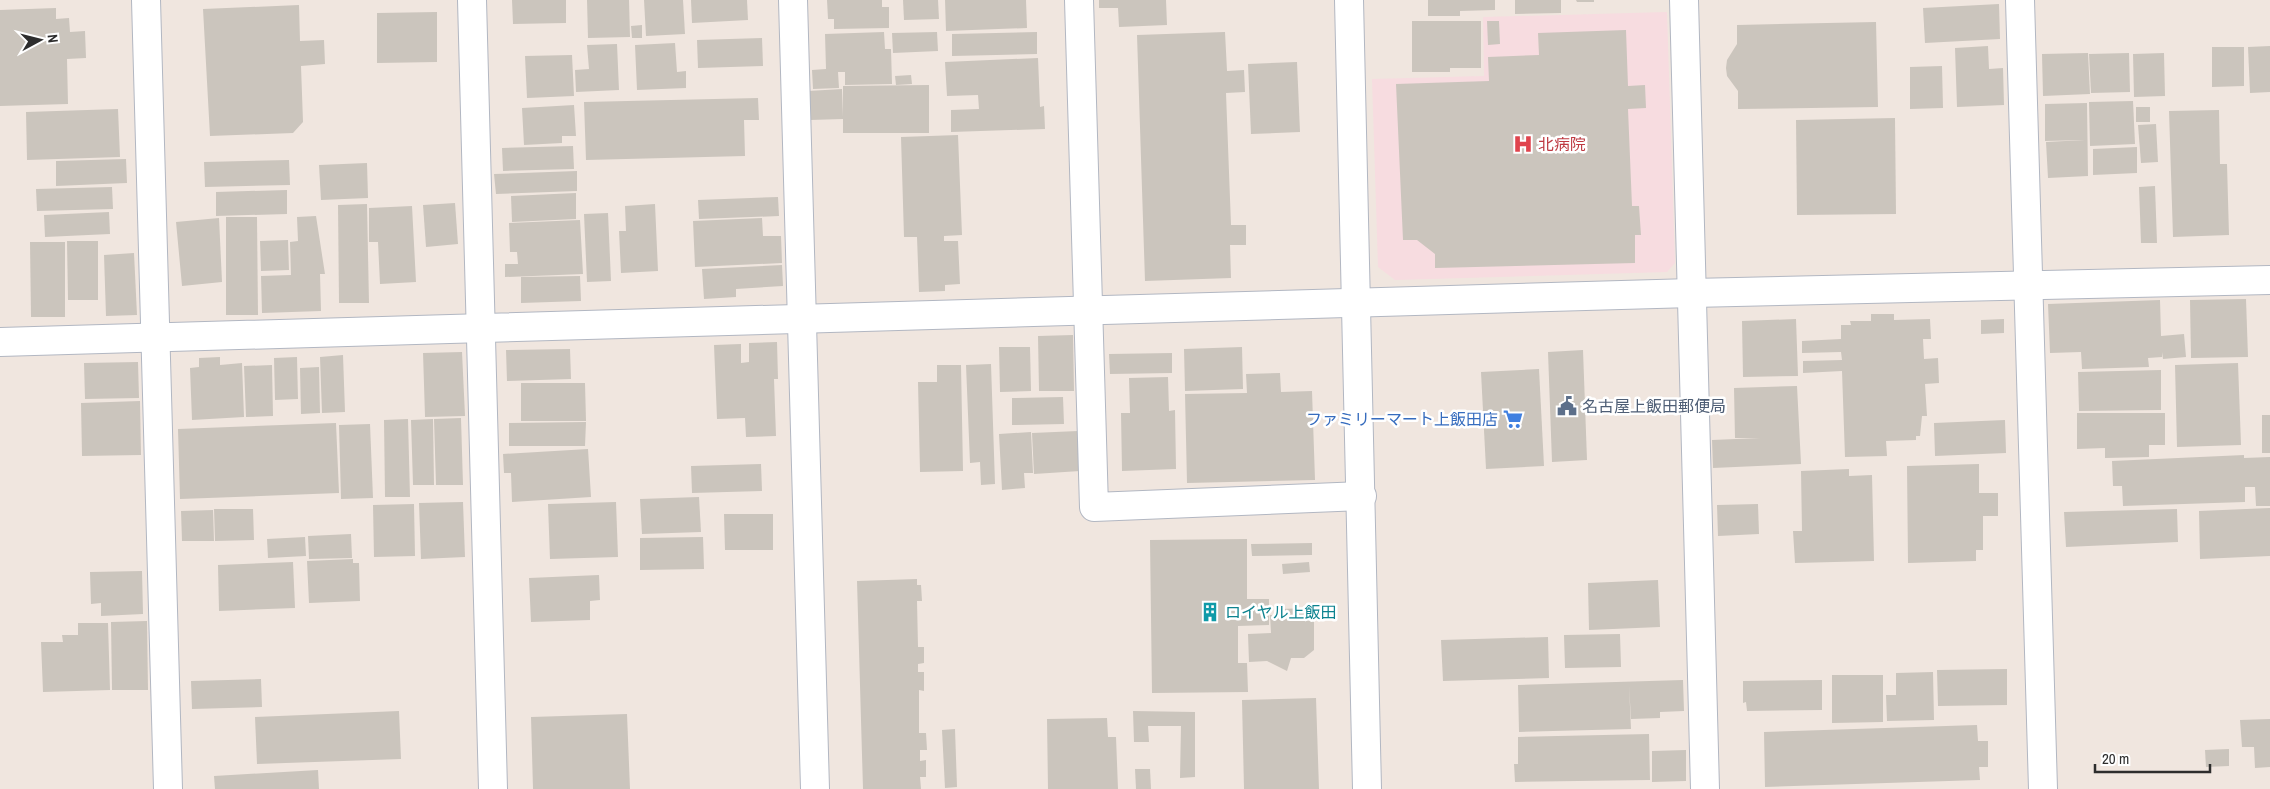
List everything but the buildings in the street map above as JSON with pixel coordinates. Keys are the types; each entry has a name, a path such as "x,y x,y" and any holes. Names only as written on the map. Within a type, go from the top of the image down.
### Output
{"street":[{"path":"146,0 157,338 168,789"},
{"path":"472,0 493,789"},
{"path":"793,0 815,789"},
{"path":"1079,0 1094,507 1362,496"},
{"path":"1349,0 1362,496 1367,789"},
{"path":"1684,0 1705,789"},
{"path":"2020,0 2043,789"},
{"path":"0,342 1357,302 2270,280"}],"shaded area":[{"name":"北病院","path":"1667,12 1675,263 1667,272 1395,280 1378,267 1372,79 1484,76 1483,17"}],"place":[{"name":"北病院","path":"1523,144"},
{"name":"名古屋上飯田郵便局","path":"1567,406"},
{"name":"ファミリーマート上飯田店","path":"1513,419"},
{"name":"ロイヤル上飯田","path":"1210,612"}]}
